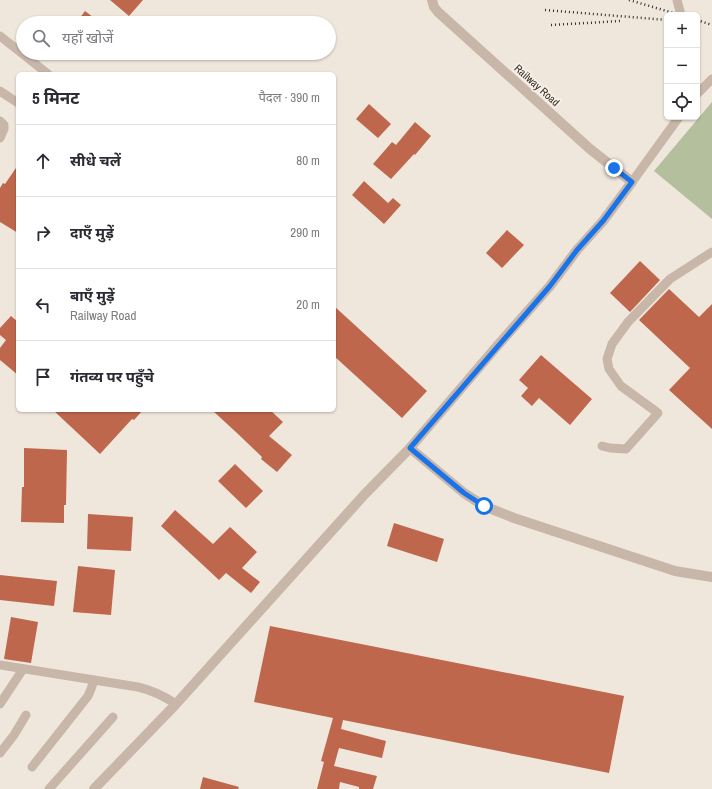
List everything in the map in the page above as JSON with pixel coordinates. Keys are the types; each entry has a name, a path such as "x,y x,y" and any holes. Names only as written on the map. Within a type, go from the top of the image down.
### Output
{"street":[{"name":"Railway Road","path":"432,0 434,7 438,12 590,149 632,182"},
{"path":"678,0 680,12"},
{"path":"0,36 16,49"},
{"path":"30,60 45,72"},
{"path":"700,90 712,79"},
{"path":"0,92 16,102"},
{"path":"94,789 176,704 338,524 410,448 493,350 550,286 577,250 603,221 677,120"},
{"path":"0,121 4,125 4,129 0,138"},
{"path":"602,446 626,449 658,413 621,386 609,369 607,359 612,344 628,322 670,279 712,252"},
{"path":"410,448 464,493 484,506 514,518 675,571 712,577"},
{"path":"0,665 143,688 167,698 176,704"},
{"path":"0,704 23,669"},
{"path":"32,766 88,696 92,689 94,680"},
{"path":"0,753 14,735 26,715"},
{"path":"48,789 113,717"}],"green space":[{"path":"712,102 712,219 654,171 697,120 700,120 700,116"}],"building":[{"path":"110,0 143,0 129,16"},
{"path":"85,11 92,16 81,16"},
{"path":"369,104 391,124 378,138 356,119"},
{"path":"415,122 431,136 415,155 414,154 391,179 373,164 392,142 396,145"},
{"path":"16,168 16,232 0,222 0,188 3,183 5,184"},
{"path":"364,181 388,203 393,198 401,205 384,224 352,195"},
{"path":"507,230 524,245 502,268 486,253"},
{"path":"640,261 660,280 630,312 610,293"},
{"path":"669,289 699,317 712,304 712,429 669,390 690,368 639,320"},
{"path":"336,308 427,391 402,418 336,358"},
{"path":"11,316 16,320 16,373 0,360 0,348 6,340 0,335 0,328"},
{"path":"541,355 592,399 570,425 539,398 532,406 521,396 528,388 519,380"},
{"path":"55,412 141,412 134,420 132,419 100,454"},
{"path":"214,412 272,412 283,422 269,436 292,455 277,472 261,459 262,457"},
{"path":"24,448 67,450 66,505 64,505 64,523 21,522 22,487 24,487"},
{"path":"235,464 263,491 246,508 218,481"},
{"path":"175,510 213,544 230,527 257,552 242,568 260,582 251,593 226,573 219,580 161,526"},
{"path":"88,514 133,517 131,551 87,549"},
{"path":"394,523 444,539 437,562 387,546"},
{"path":"78,566 115,570 111,615 73,612"},
{"path":"0,575 57,581 54,606 0,600"},
{"path":"11,617 38,622 31,663 4,659"},
{"path":"270,626 624,696 609,773 343,720 341,729 386,741 382,758 339,748 334,766 377,776 373,789 359,789 359,787 340,782 339,789 317,789 324,762 321,761 333,718 254,702"},
{"path":"203,777 239,787 238,789 200,789"}],"railway":[{"path":"629,0 670,12"},
{"path":"545,10 664,20"},
{"path":"551,25 621,21"},
{"path":"700,21 712,25"}],"route":[{"path":"484,506 464,493 410,448 498,344 550,286 577,250 603,221 632,182 614,168"}]}
